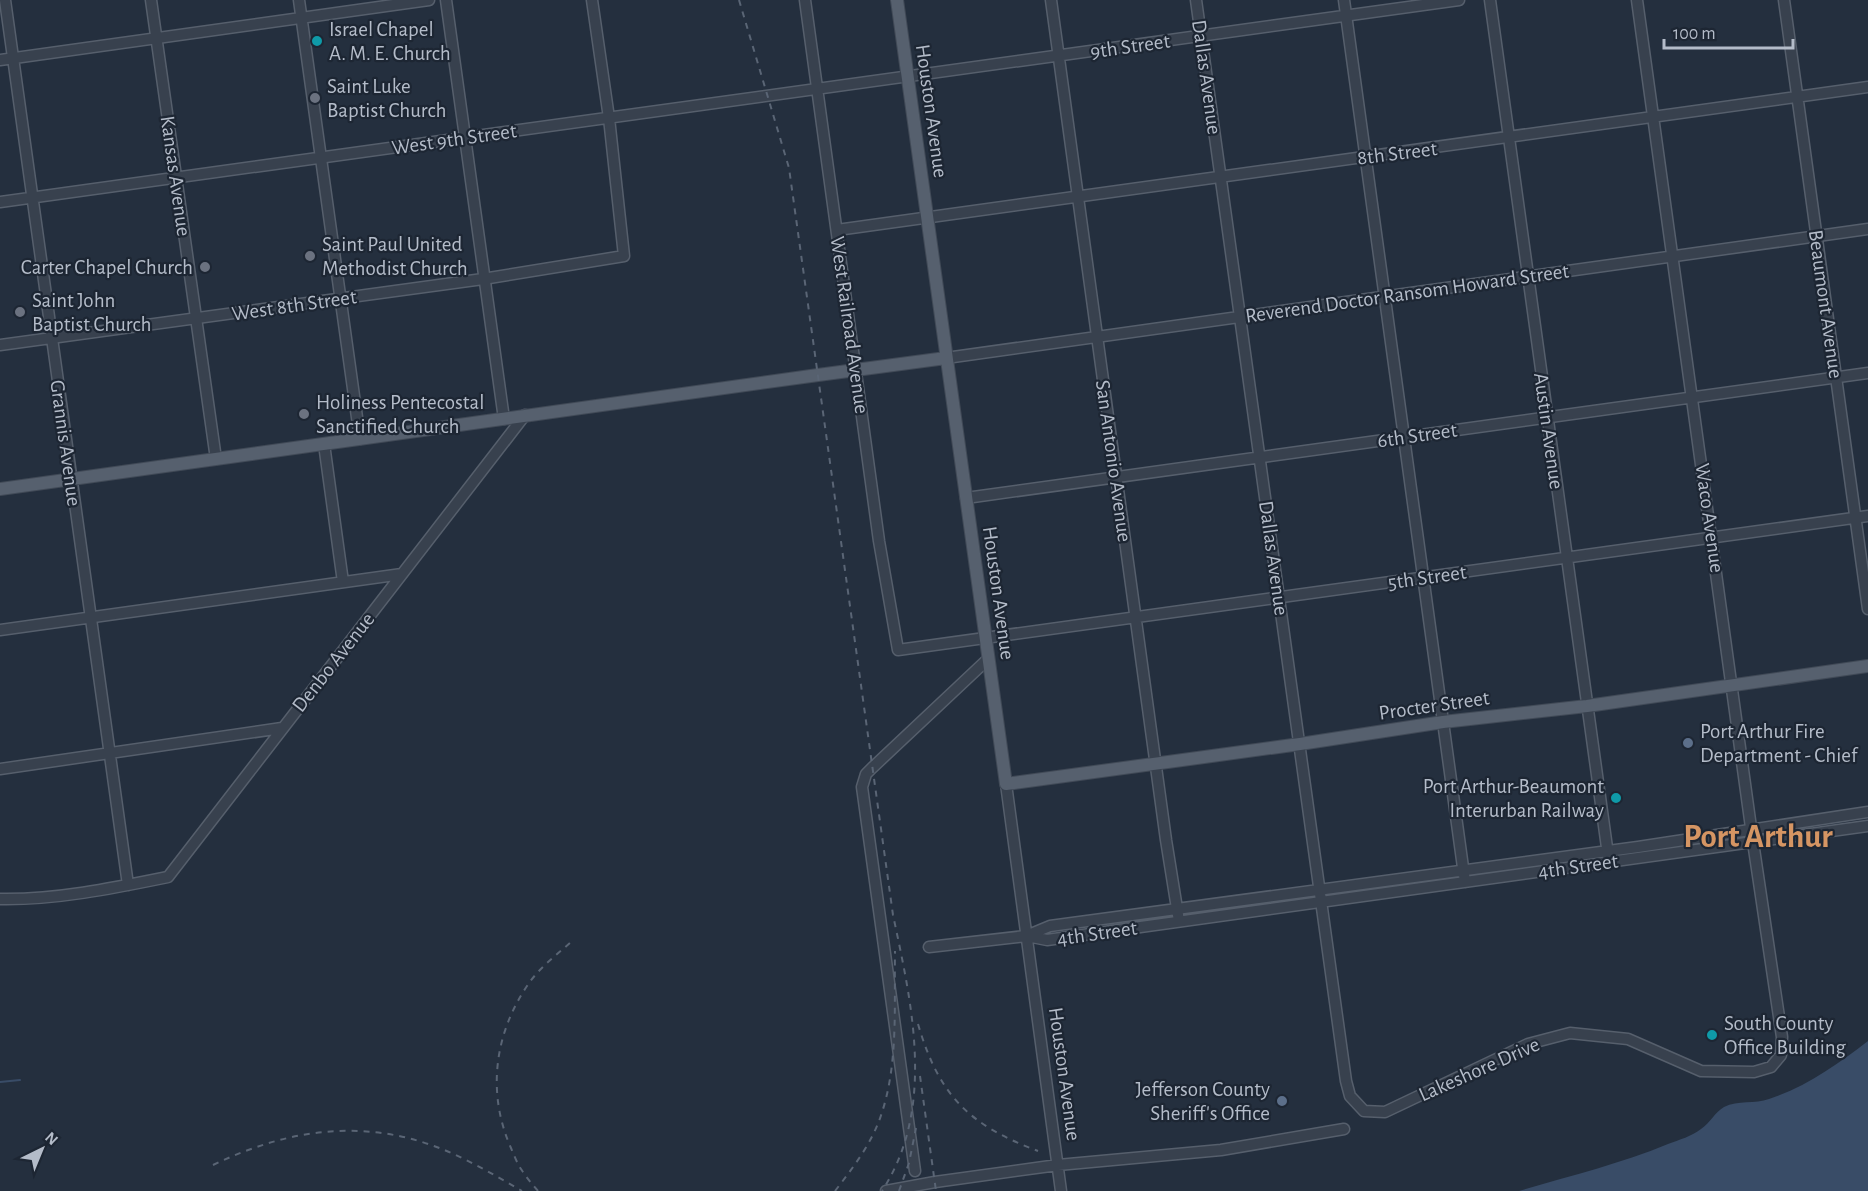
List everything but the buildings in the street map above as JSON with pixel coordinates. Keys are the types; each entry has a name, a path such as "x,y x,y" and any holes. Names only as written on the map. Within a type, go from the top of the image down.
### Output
{"main road":[{"name":"Houston Avenue","path":"897,0 1006,784"},
{"path":"0,489 946,358"},
{"name":"Procter Street","path":"1006,784 1155,765 1443,722 1587,706 1868,666"}],"street":[{"name":"Grannis Avenue","path":"5,0 128,885"},
{"name":"Kansas Avenue","path":"151,0 216,459"},
{"path":"299,0 360,439"},
{"path":"0,60 429,0"},
{"path":"446,0 504,418"},
{"path":"592,0 609,118"},
{"name":"West Railroad Avenue","path":"805,0 879,541 898,650"},
{"name":"San Antonio Avenue","path":"1051,0 1155,765 1179,921"},
{"name":"Dallas Avenue","path":"1196,0 1346,1081 1350,1096 1364,1111"},
{"path":"1344,0 1465,882"},
{"name":"9th Street","path":"907,77 1459,0"},
{"name":"Austin Avenue","path":"1490,0 1609,862"},
{"name":"Waco Avenue","path":"1638,0 1753,842 1782,1036"},
{"name":"Beaumont Avenue","path":"1784,0 1868,609"},
{"name":"West 9th Street","path":"0,202 725,100 907,77"},
{"name":"8th Street","path":"927,217 1868,87"},
{"name":"West 8th Street","path":"0,345 483,279 624,256 609,118"},
{"path":"837,230 927,217"},
{"name":"Reverend Doctor Ransom Howard Street","path":"946,358 1868,229"},
{"name":"6th Street","path":"966,498 1868,373"},
{"name":"Denbo Avenue","path":"0,899 25,899 128,885 168,877 525,416"},
{"path":"324,444 344,582"},
{"name":"5th Street","path":"898,650 1868,516"},
{"path":"0,630 402,574"},
{"path":"915,1171 862,787 866,774 988,659"},
{"path":"0,769 282,728"},
{"name":"Houston Avenue","path":"1006,784 1061,1191"},
{"name":"4th Street","path":"1026,936 1050,926 1752,830 1868,812"},
{"name":"4th Street","path":"1026,936 1047,940 1868,826"},
{"path":"929,947 1026,936"},
{"name":"Lakeshore Drive","path":"1364,1111 1385,1112 1528,1044 1570,1033 1628,1039 1701,1071 1754,1072 1771,1067 1781,1055 1782,1036"},
{"path":"886,1191 1058,1165 1221,1150 1344,1129"}],"water":[{"path":"1868,1041 1868,1191 1519,1191 1613,1164 1685,1138 1704,1127 1724,1107 1783,1094 1809,1081"}],"waterway":[{"path":"0,1082 20,1080"}],"railway":[{"path":"739,0 789,168 893,915 912,1020 915,1056 914,1091 909,1126 899,1159 882,1191"},
{"path":"538,1191 518,1164 503,1128 497,1086 498,1065 507,1024 527,986 541,968 570,943"},
{"path":"835,1191 870,1140 885,1101 893,1059 895,951"},
{"path":"918,1024 936,1071 960,1105 993,1130 1038,1151"},
{"path":"920,1076 936,1191"},
{"path":"899,1191 909,1163 916,1128"},
{"path":"213,1165 242,1152 300,1135 359,1131 389,1134 419,1141 449,1152 522,1191"}],"place":[{"name":"Israel Chapel A. M. E. Church","path":"317,41"},
{"name":"Saint Luke Baptist Church","path":"315,98"},
{"name":"Saint Paul United Methodist Church","path":"310,256"},
{"name":"Carter Chapel Church","path":"205,267"},
{"name":"Saint John Baptist Church","path":"20,312"},
{"name":"Holiness Pentecostal Sanctified Church","path":"304,414"},
{"name":"Port Arthur Fire Department - Chief","path":"1688,743"},
{"name":"Port Arthur-Beaumont Interurban Railway","path":"1616,798"},
{"name":"South County Office Building","path":"1712,1035"},
{"name":"Jefferson County Sheriff's Office","path":"1282,1101"}],"district":[{"name":"Port Arthur","path":"1758,835"}]}
